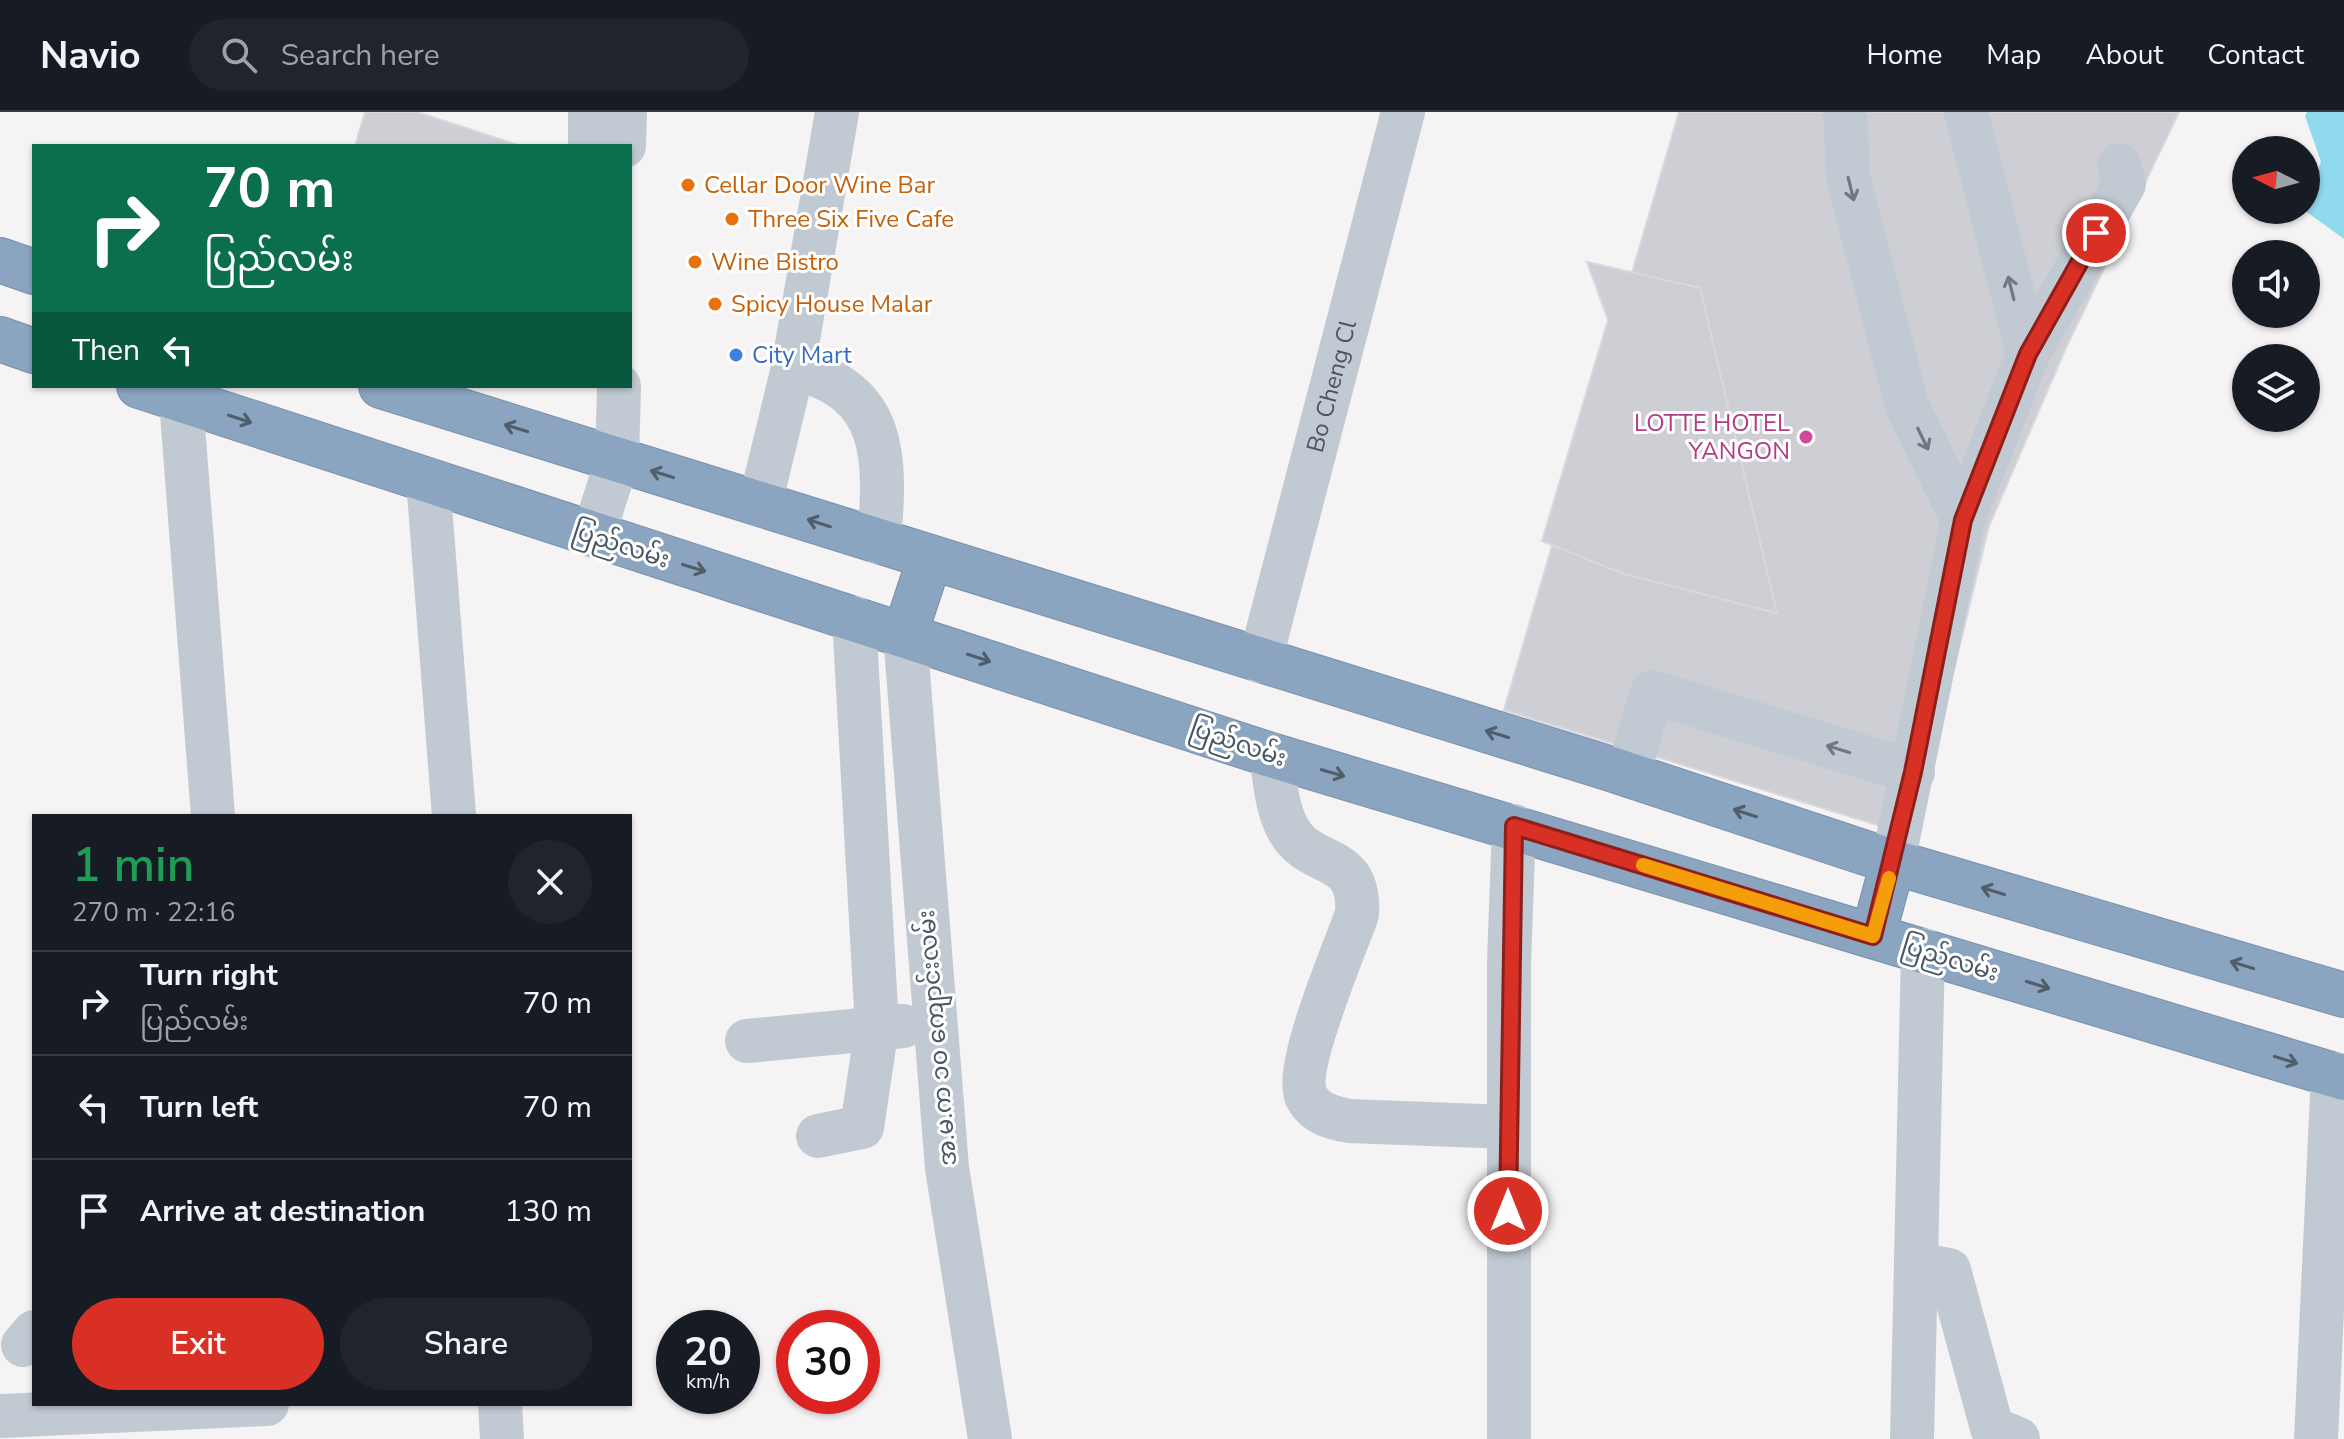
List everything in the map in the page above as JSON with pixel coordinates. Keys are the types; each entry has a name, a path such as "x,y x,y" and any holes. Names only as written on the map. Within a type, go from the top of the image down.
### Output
{"highway":[{"path":"0,260 32,271"},
{"path":"0,339 32,350"},
{"name":"ပြည်လမ်း","path":"145,388 1271,755 2338,1076"},
{"path":"387,388 1628,774 1893,862 2344,995"},
{"path":"905,634 930,558"},
{"path":"1873,936 1893,862"}],"street":[{"path":"590,112 590,144"},
{"path":"624,144 625,112"},
{"path":"760,504 793,368 837,112"},
{"name":"Bo Cheng Cl","path":"1260,661 1403,112"},
{"path":"1845,112 1848,177 1907,406 1963,520"},
{"path":"1966,112 2028,354"},
{"path":"1893,862 1963,520 2028,354 2124,184 2119,165"},
{"path":"793,368 825,375 859,400 879,443 883,489 879,542"},
{"path":"590,388 604,456"},
{"path":"593,536 604,456 619,388"},
{"path":"181,400 213,814"},
{"path":"428,480 454,814"},
{"path":"818,1136 862,1127 877,1027 854,618"},
{"name":"အ.မ.က ၁၀ ကျောင်းလမ်း","path":"905,634 947,1168 990,1439"},
{"path":"1628,774 1652,692 1913,772"},
{"path":"1271,755 1280,809 1288,831 1303,846 1348,871 1358,891 1357,914 1304,1065 1307,1098 1326,1117 1349,1121 1509,1127"},
{"path":"1509,1439 1509,1127 1514,826"},
{"path":"1912,1439 1923,950"},
{"path":"747,1041 877,1027 934,1025"},
{"path":"2316,1439 2338,1076"},
{"path":"1917,1264 1949,1270 1992,1428 2018,1439"},
{"path":"0,1416 204,1406"},
{"path":"500,1406 502,1439"}],"water":[{"path":"2307,112 2344,112 2344,239 2320,222 2320,136 2312,136 2305,116"}],"building":[{"path":"365,112 417,112 515,144 356,144"},
{"name":"LOTTE HOTEL YANGON","path":"1679,112 2179,112 2066,348 1989,526 1913,836 1504,710"},
{"path":"1587,262 1700,288 1777,613 1624,574 1542,541 1608,320"}],"slow traffic":[{"path":"1643,865 1873,936 1889,878"}],"place":[{"name":"Cellar Door Wine Bar","path":"688,185"},
{"name":"Three Six Five Cafe","path":"732,219"},
{"name":"Wine Bistro","path":"695,262"},
{"name":"Spicy House Malar","path":"715,304"},
{"name":"City Mart","path":"736,355"},
{"name":"LOTTE HOTEL YANGON","path":"1806,437"}],"route":[{"path":"1508,1211 1509,962 1514,826 1873,936 1913,772 1963,520 2028,354 2096,233"}]}
